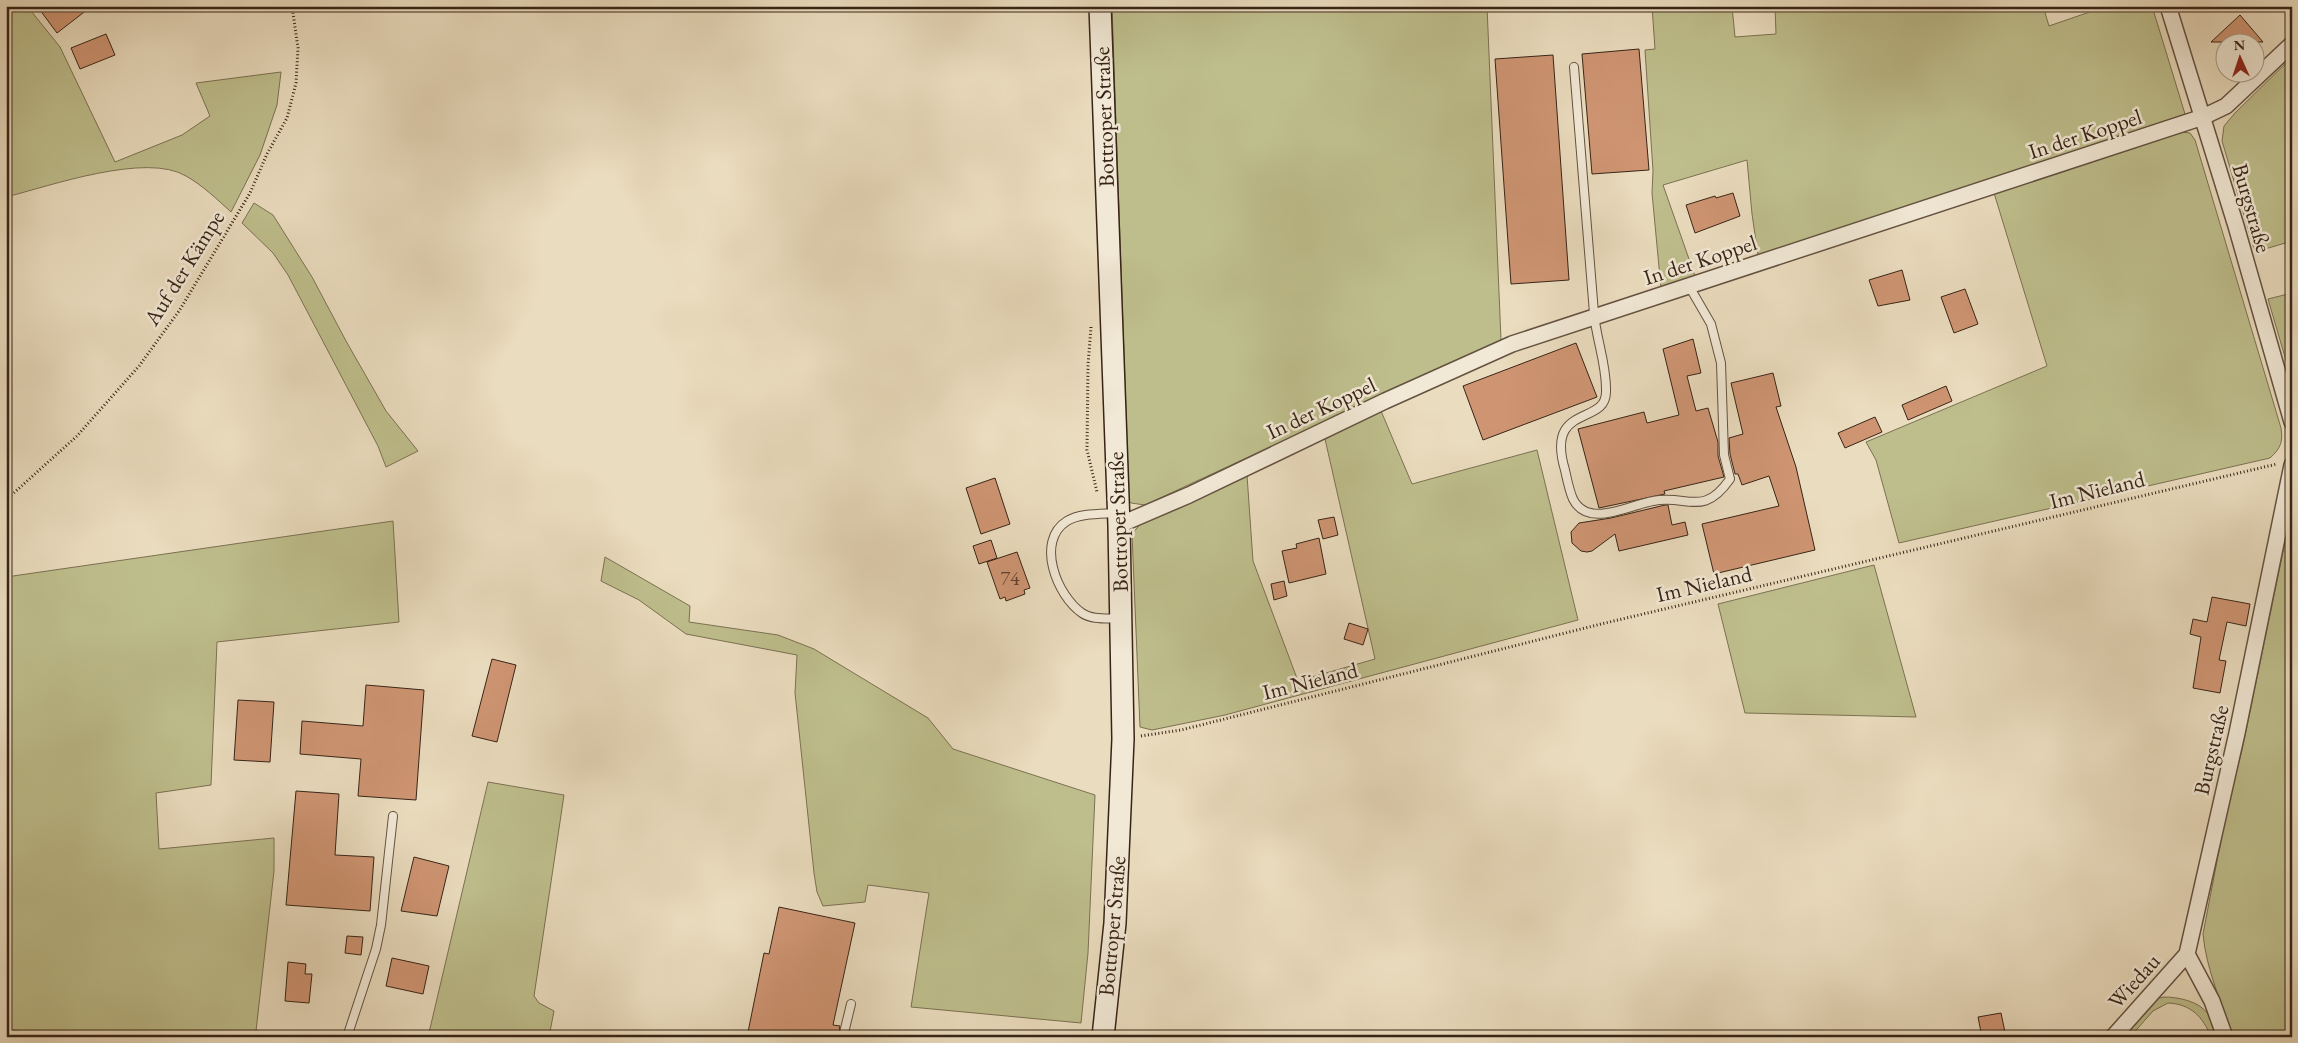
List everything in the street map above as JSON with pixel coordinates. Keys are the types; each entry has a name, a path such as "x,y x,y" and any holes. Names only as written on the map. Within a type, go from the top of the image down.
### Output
{"main road":[{"name":"Bottroper Straße","path":"1100,6 1118,519 1123,739 1115,923 1103,1037"}],"street":[{"name":"Burgstraße","path":"2168,6 2203,117 2292,422"},
{"name":"In der Koppel","path":"1118,519 1189,495 1386,401 1512,344 2203,117 2226,106 2292,44"},
{"name":"Burgstraße","path":"2187,954 2237,733 2288,463"},
{"name":"Wiedau","path":"2113,1037 2187,954"},
{"path":"2187,954 2212,1001 2225,1037"}],"lane":[{"path":"1574,68 1594,317 1607,384 1606,398 1600,407 1578,418 1564,428 1560,438 1560,453 1574,500 1585,512 1599,514 1664,499 1696,503 1714,497 1730,479 1724,455 1721,363 1711,324 1689,286"},
{"path":"1118,519 1079,516 1068,520 1057,530 1052,544 1052,562 1057,579 1069,601 1083,614 1091,617 1120,618"},
{"path":"347,1037 376,949 381,925 394,816"},
{"path":"843,1037 851,1004"}],"path":[{"name":"Auf der Kämpe","path":"6,500 77,436 139,366 179,311 250,193 267,154 287,118 296,83 298,48 292,6"},
{"name":"Im Nieland","path":"1123,739 1181,730 1601,624 2288,463"}],"green space":[{"path":"6,6 27,6 60,47 115,162 182,135 210,116 196,83 281,72 277,105 260,155 231,212 204,188 186,176 169,170 147,168 98,173 6,197"},
{"path":"1112,6 1487,6 1501,340 1145,505 1131,503 1129,501"},
{"path":"1652,6 1732,6 1735,37 1776,34 1775,6 2043,6 2049,26 2107,6 2152,6 2185,114 1988,181 1758,255 1747,160 1663,185 1695,276 1661,288 1652,193 1653,171 1645,50 1655,49"},
{"path":"2292,57 2292,241 2255,252 2222,141 2224,126"},
{"path":"2182,132 2190,133 2195,140 2281,428 2282,437 2277,451 2270,458 1899,543 1876,460 1866,442 2047,366 1994,193"},
{"path":"254,203 273,215 312,277 386,411 418,451 386,467 378,446 288,275 273,253 242,223"},
{"path":"2292,293 2292,381 2268,299"},
{"path":"1381,411 1412,484 1537,450 1578,620 1225,715 1152,730 1140,727 1132,534 1142,522 1247,475 1253,561 1298,681 1375,659 1325,439"},
{"path":"2292,508 2292,1037 2233,1037 2207,960 2203,934 2227,809 2242,750"},
{"path":"393,521 399,622 217,642 211,785 156,793 159,849 274,838 274,871 256,1031 313,1037 53,1037 6,1029 6,577"},
{"path":"605,557 690,606 689,622 778,635 814,649 928,718 953,749 1095,795 1088,953 1081,1023 911,1007 929,893 868,885 865,902 823,906 817,892 795,693 797,655 686,634 639,600 601,581"},
{"path":"1874,565 1916,717 1745,713 1718,604"},
{"path":"488,782 564,795 534,996 539,1003 554,1011 549,1037 428,1037"},
{"path":"2164,997 2182,999 2199,1006 2210,1016 2217,1037 2211,1037 2204,1023 2190,1009 2168,1003 2153,1011 2130,1037 2120,1037 2156,999"}],"building":[{"path":"37,6 92,6 57,33"},
{"path":"2240,15 2254,32 2222,32"},
{"path":"106,34 115,55 80,69 71,48"},
{"path":"1639,49 1649,170 1592,174 1582,54"},
{"path":"1553,55 1569,280 1511,284 1495,59"},
{"path":"1733,193 1740,216 1695,233 1686,205 1715,196 1716,198"},
{"path":"1902,270 1910,300 1878,306 1869,280"},
{"path":"1965,289 1978,324 1954,333 1941,297"},
{"path":"1693,339 1701,373 1687,376 1696,411 1708,408 1718,442 1718,456 1724,477 1664,491 1665,494 1599,508 1578,429 1644,412 1647,423 1679,415 1663,349"},
{"path":"1576,343 1597,397 1483,440 1463,386"},
{"path":"1773,373 1781,406 1776,407 1796,467 1815,550 1714,574 1702,524 1779,506 1769,476 1742,485 1738,474 1735,474 1730,454 1729,438 1743,434 1731,383"},
{"path":"1946,386 1952,401 1908,420 1902,405"},
{"path":"1875,417 1882,432 1845,448 1838,433"},
{"path":"995,478 1010,524 981,534 966,488"},
{"path":"1668,505 1672,525 1685,522 1688,535 1619,551 1615,534 1592,551 1581,551 1572,543 1571,532 1579,523 1611,518"},
{"path":"1334,517 1338,535 1323,539 1318,520"},
{"path":"1319,538 1326,574 1289,583 1282,551 1297,548 1296,544"},
{"path":"991,540 997,558 979,564 973,546"},
{"path":"1017,552 1030,588 1024,590 1025,594 1006,601 1005,597 1000,599 987,562"},
{"path":"1284,581 1287,596 1274,600 1271,584"},
{"path":"2212,597 2250,604 2246,626 2227,622 2219,660 2226,661 2220,693 2193,688 2201,637 2190,634 2193,619 2207,622"},
{"path":"1349,623 1368,629 1363,645 1344,639"},
{"path":"492,659 516,665 497,742 472,736"},
{"path":"366,685 424,690 416,800 358,796 361,759 300,754 302,721 363,726"},
{"path":"238,700 274,702 270,762 234,760"},
{"path":"296,791 339,794 335,855 374,857 370,911 286,905"},
{"path":"414,857 449,866 437,916 401,911"},
{"path":"779,907 855,923 833,1025 840,1026 838,1037 747,1037 764,953 769,954"},
{"path":"347,936 363,937 361,955 345,953"},
{"path":"392,958 429,966 423,994 386,986"},
{"path":"288,962 306,964 305,974 312,974 309,1003 285,1001"},
{"path":"2001,1013 2006,1037 1982,1037 1978,1017"}]}
